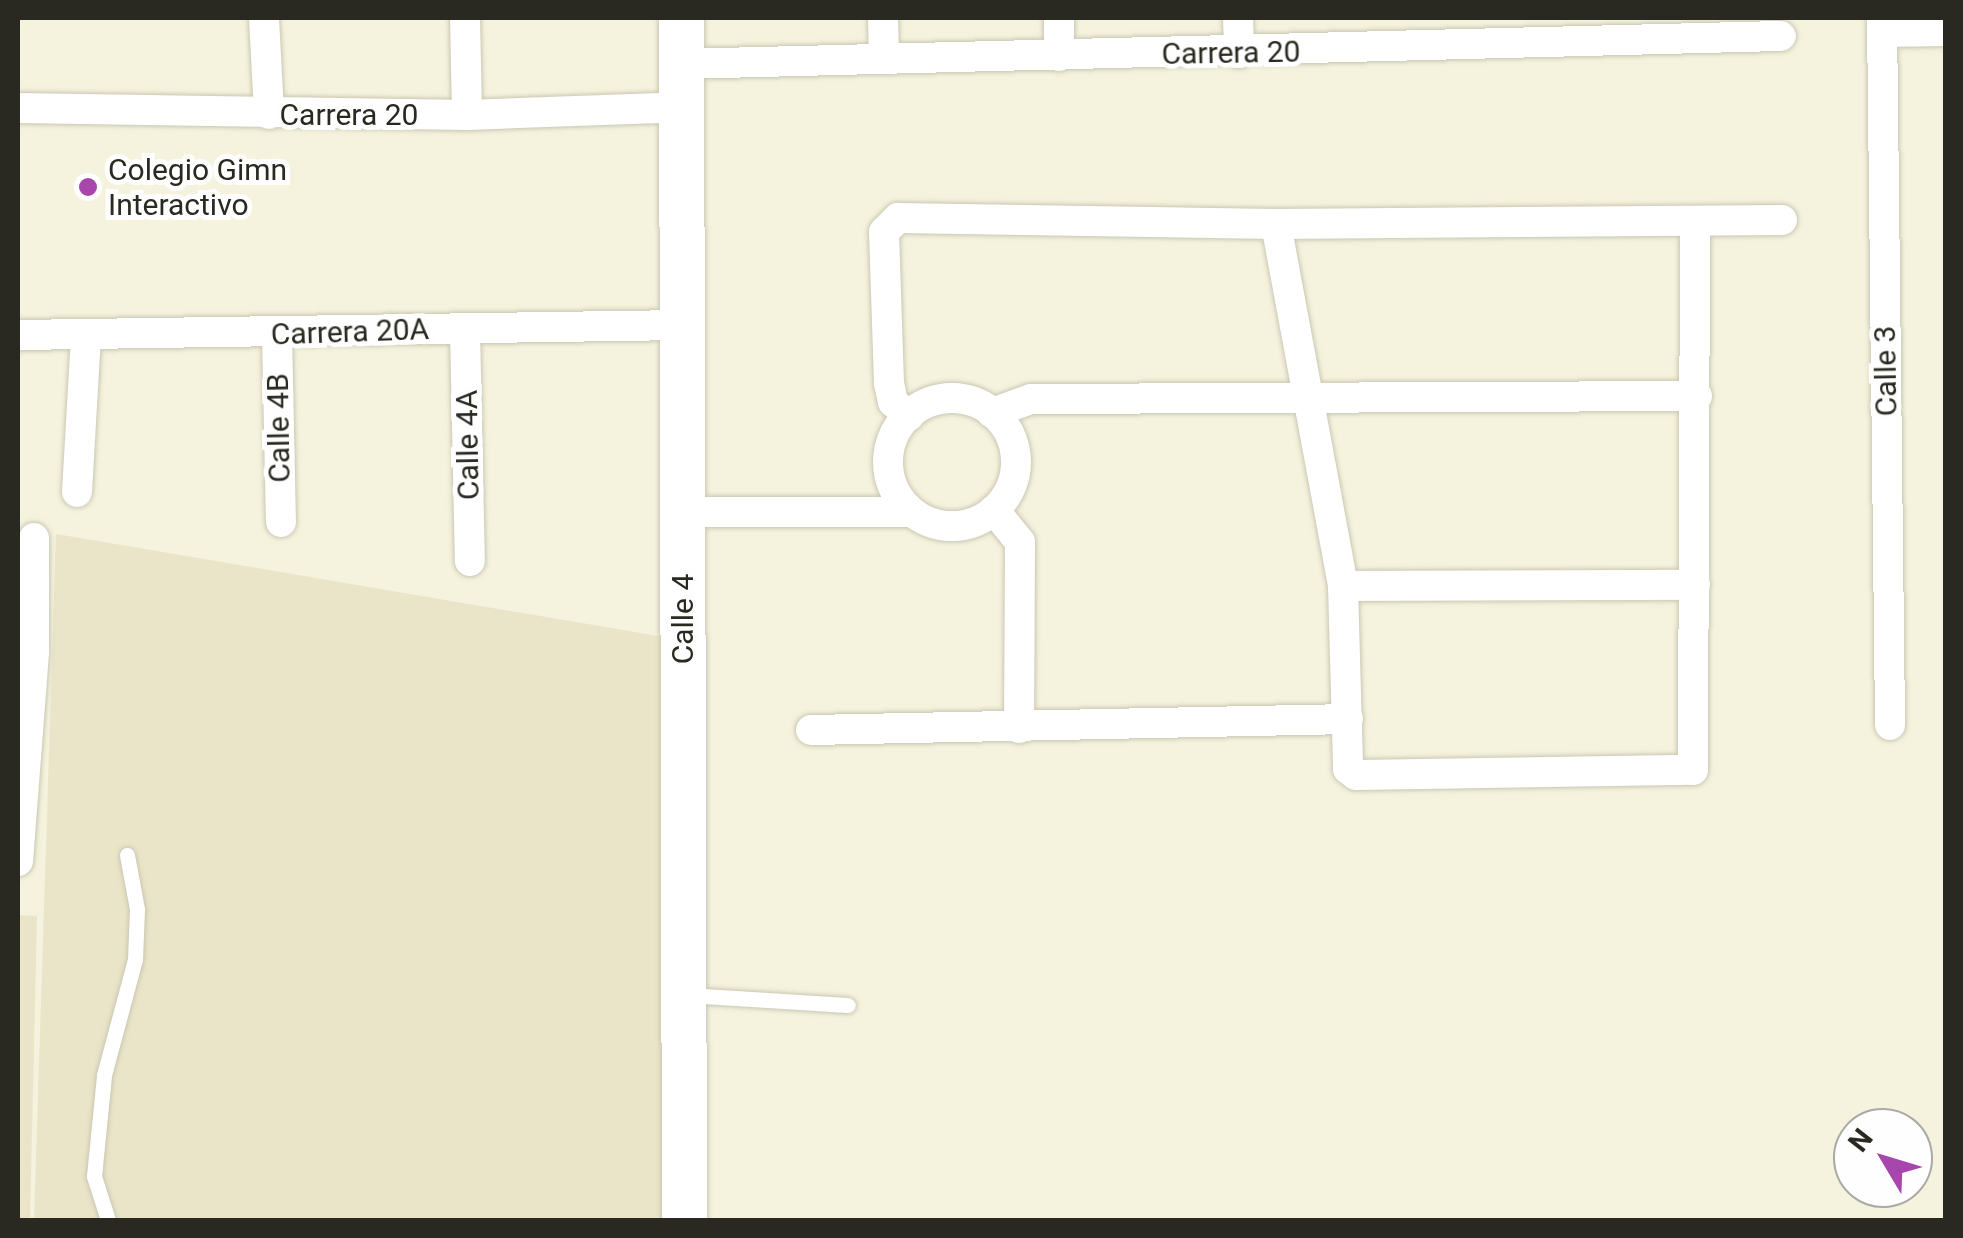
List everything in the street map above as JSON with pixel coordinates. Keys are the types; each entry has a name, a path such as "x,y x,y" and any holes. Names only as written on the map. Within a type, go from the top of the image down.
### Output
{"street":[{"path":"264,18 269,114"},
{"path":"465,18 467,115"},
{"name":"Calle 4","path":"681,18 684,1220"},
{"path":"883,18 884,59"},
{"path":"1059,56 1060,18"},
{"path":"1238,18 1239,53"},
{"path":"1882,24 1946,32"},
{"name":"Calle 3","path":"1882,24 1890,725"},
{"name":"Carrera 20","path":"18,108 467,115 884,59 1239,53 1434,32 1693,28 1782,36"},
{"path":"909,416 894,402 889,383 884,232 889,222 1782,220"},
{"path":"1276,224 1343,586 1348,768 1356,775 1694,770 1698,396 1694,221"},
{"name":"Carrera 20A","path":"18,334 277,334 682,325"},
{"name":"Calle 4A","path":"465,329 470,561"},
{"name":"Calle 4B","path":"277,334 281,522"},
{"path":"77,492 86,336"},
{"path":"992,413 1031,399 1698,396"},
{"path":"682,512 910,512 962,526 994,510 1006,496 1015,461 1005,426 992,413 977,404 941,399 909,416 897,429 888,464 910,512"},
{"path":"994,510 1020,542 1019,728"},
{"path":"18,861 34,538"},
{"path":"1343,586 1695,585"},
{"path":"812,730 1348,718"}],"lane":[{"path":"108,1220 94,1176 104,1075 134,959 138,909 126,854"},
{"path":"684,995 848,1005"}],"shaded area":[{"path":"56,534 676,639 675,1220 34,1220"},
{"path":"18,915 37,916 30,1220 18,1220"}],"place":[{"name":"Colegio Gimn Interactivo","path":"88,187"}]}
